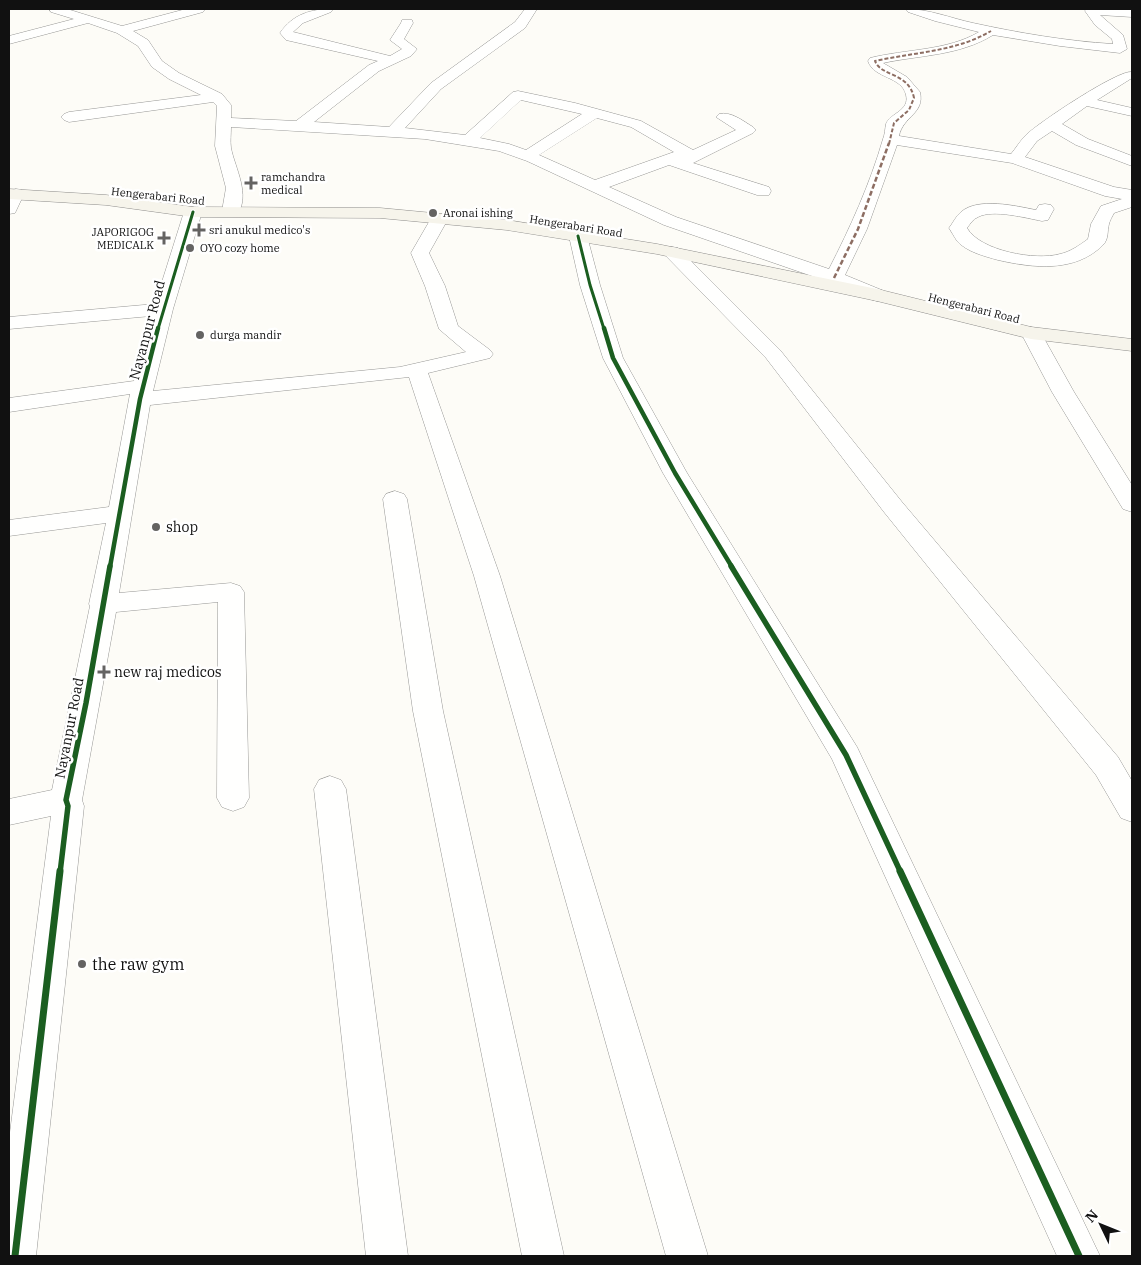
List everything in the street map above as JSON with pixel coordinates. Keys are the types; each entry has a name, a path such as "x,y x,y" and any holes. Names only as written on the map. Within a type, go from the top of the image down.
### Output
{"main road":[{"name":"Hengerabari Road","path":"11,199 106,200 194,212 380,213 507,225 672,252 877,295 1031,333 1132,345"}],"street":[{"path":"56,9 122,30 143,43 157,64 174,76 217,97 224,105 223,146 234,188 231,211"},
{"path":"122,30 199,9"},
{"path":"327,9 300,20 290,26 286,33 291,37 391,60"},
{"path":"392,133 401,121 436,86 520,25 531,9"},
{"path":"912,9 991,31 1067,44 1120,49 1118,38"},
{"path":"1132,13 1091,11 1099,22 1118,38 1132,40"},
{"path":"950,21 966,14"},
{"path":"9,40 86,20"},
{"path":"301,125 374,68 406,53 410,49 397,40 407,23"},
{"path":"834,278 858,229 891,139 894,123 906,115 914,106 915,100 910,87 892,73 880,70 876,66 875,61 952,49 979,40 991,31"},
{"path":"1067,44 1058,50 1080,58"},
{"path":"1111,70 1130,75"},
{"path":"1015,159 1032,138 1084,101 1130,75"},
{"path":"468,140 518,94 636,124 686,152 673,161"},
{"path":"69,117 217,97"},
{"path":"1084,101 1132,112"},
{"path":"528,156 594,112"},
{"path":"593,187 673,161 748,130 724,117"},
{"path":"223,124 238,122 301,125 425,134 468,140 503,148 528,156 670,221 834,278 877,295"},
{"path":"1052,124 1082,142 1132,161"},
{"path":"891,139 1015,159 1111,192 1132,196"},
{"path":"673,161 763,191"},
{"path":"1044,209 1042,216 1005,210 983,210 968,214 958,228 964,239 1000,255 1022,260 1058,261 1092,246 1098,240 1100,224 1107,210 1132,201"},
{"name":"Nayanpur Road","path":"15,1256 68,806 66,800 86,703 118,512 141,392 163,309 194,212"},
{"path":"9,405 141,392 417,371 483,354 450,328 435,286 420,253 439,219"},
{"path":"578,236 590,285 613,358 675,473 846,754 1079,1256"},
{"path":"672,252 773,354 893,507 1106,766 1132,809"},
{"path":"9,323 163,309"},
{"path":"1031,333 1063,392 1132,504"},
{"path":"417,371 487,576 687,1256"},
{"path":"395,500 428,712 543,1256"},
{"path":"9,528 118,512"},
{"path":"102,604 231,592 233,798"},
{"path":"330,789 386,1256"},
{"path":"9,812 66,800"}],"marked path":[{"path":"834,278 858,229 891,139 894,123 903,117 913,104 913,92 909,86 893,74 879,68 875,61 950,48 978,39 991,31"}],"cycle path":[{"path":"15,1256 68,806 66,800 86,703 140,399 163,309 193,212"},
{"path":"578,236 590,285 613,358 675,473 846,755 1079,1256"}],"place":[{"name":"ramchandra medical","path":"251,183"},
{"name":"Aronai ishing","path":"433,213"},
{"name":"sri anukul medico's","path":"199,230"},
{"name":"JAPORIGOG MEDICALK","path":"164,238"},
{"name":"OYO cozy home","path":"190,248"},
{"name":"durga mandir","path":"200,335"},
{"name":"shop","path":"156,527"},
{"name":"new raj medicos","path":"104,672"},
{"name":"the raw gym","path":"82,964"}]}
